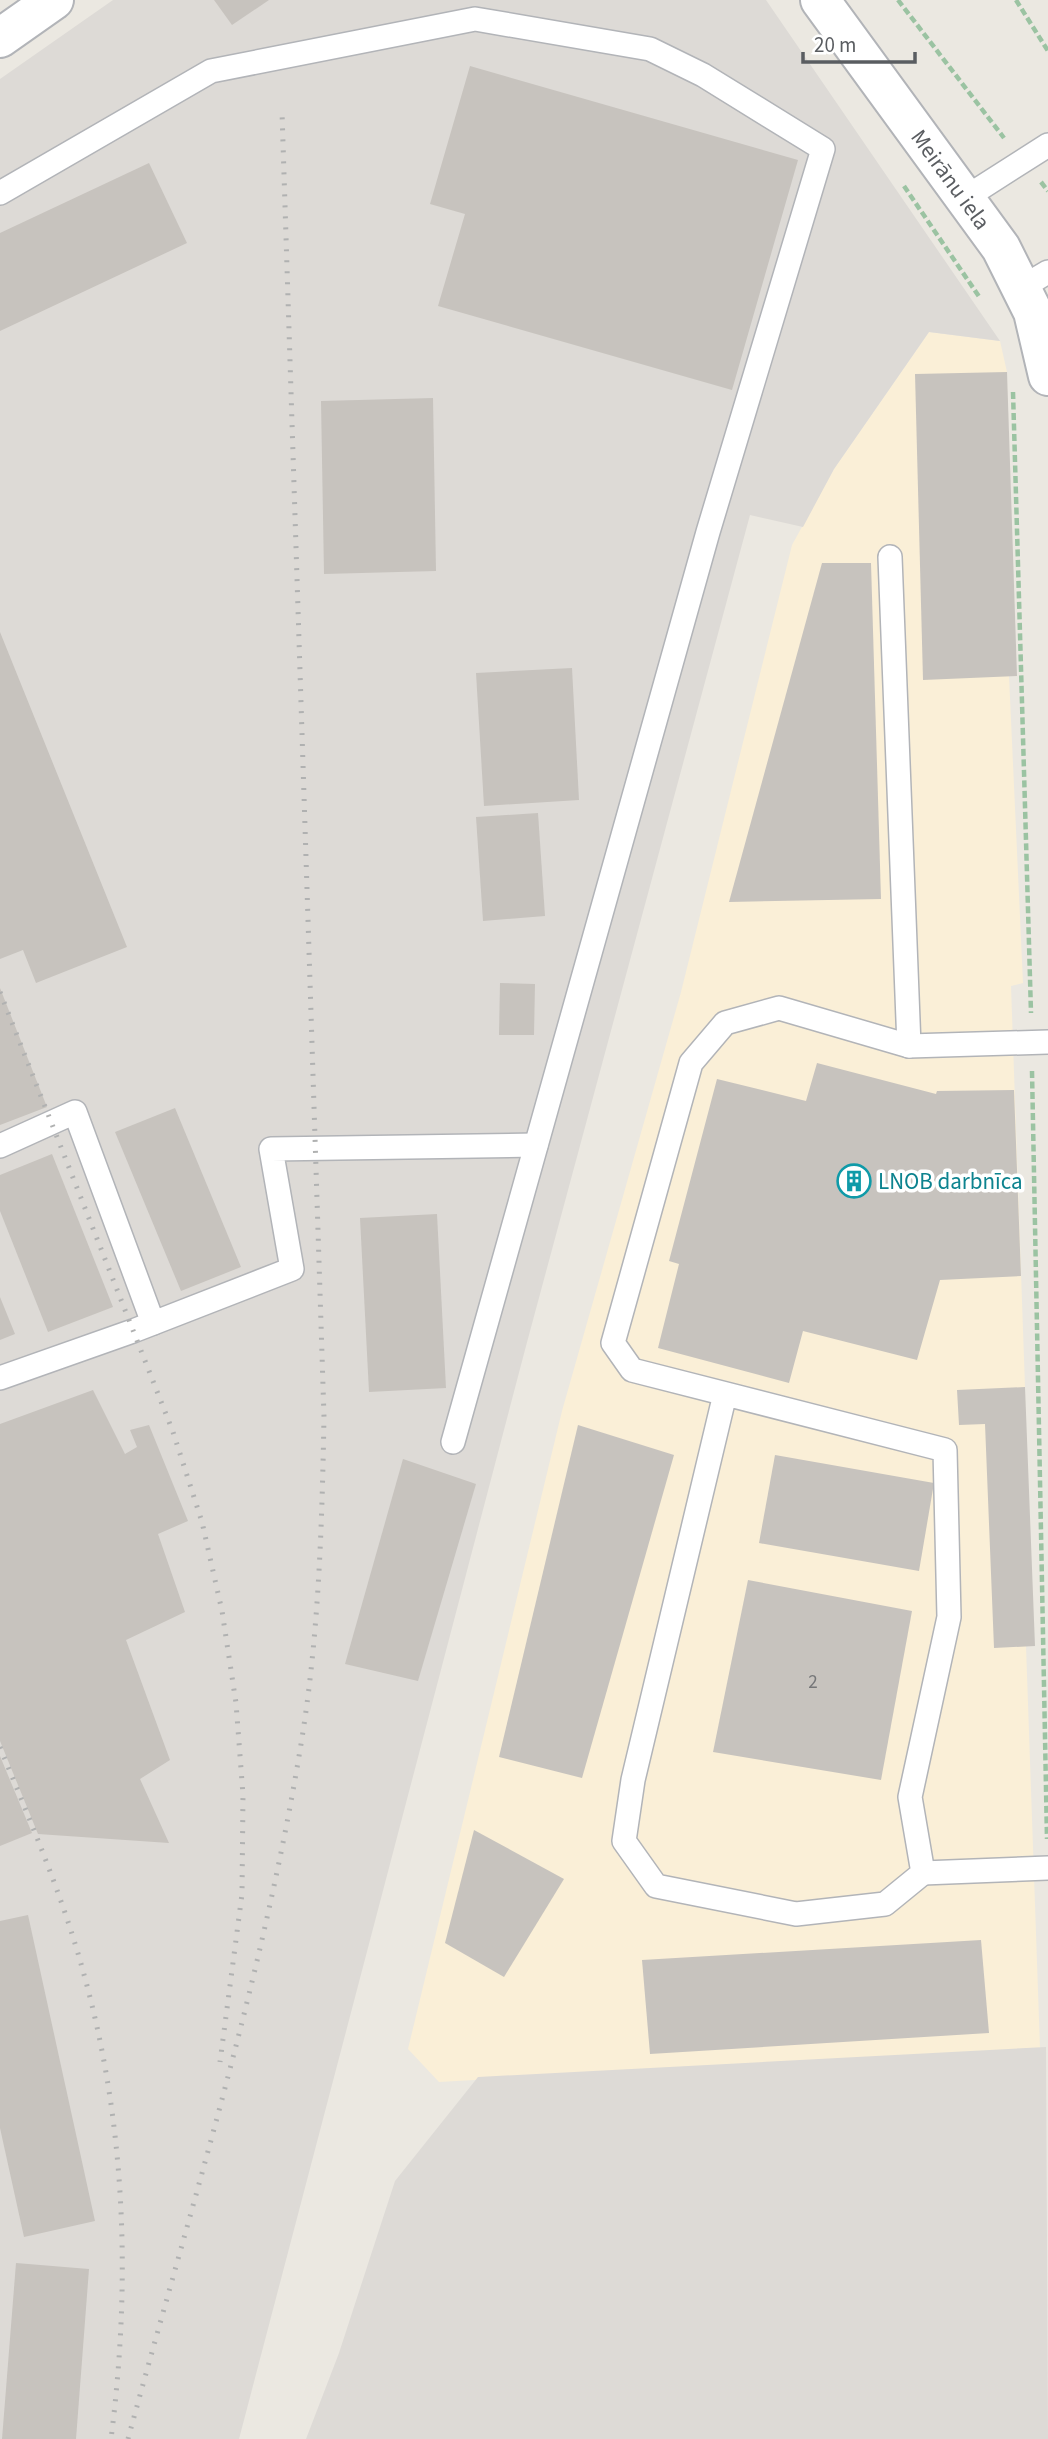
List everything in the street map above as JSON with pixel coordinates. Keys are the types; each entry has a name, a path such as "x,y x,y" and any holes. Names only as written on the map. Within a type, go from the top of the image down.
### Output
{"street":[{"path":"0,38 54,0"},
{"name":"Meirānu iela","path":"820,0 1001,248 1035,280 1043,329 1030,379"}],"lane":[{"path":"0,193 211,71 475,19 650,49 703,75 823,149 708,532 453,1442"},
{"path":"965,198 1048,145"},
{"path":"890,557 909,1046"},
{"path":"923,1873 910,1797 949,1617 945,1450 632,1370 613,1343 691,1063 725,1023 779,1008 909,1046 1040,1042"},
{"path":"0,1146 75,1112 153,1323"},
{"path":"0,1378 292,1269 271,1149 536,1145"},
{"path":"725,1394 634,1780 624,1841 656,1886 796,1914 885,1904 923,1873 1048,1868"}],"path":[{"path":"898,0 1048,191"},
{"path":"1016,0 1048,51"},
{"path":"903,184 988,310"},
{"path":"1030,379 1048,1868"}],"shaded area":[{"path":"113,0 766,0 1000,341 929,332 834,469 803,527 750,515 526,1346 239,2439 0,2439 0,79"},
{"path":"929,332 1000,341 1007,372 1009,676 1023,983 1011,986 1025,1387 1026,1646 1040,2048 439,2082 408,2049 562,1411 681,992 792,545 834,469"},
{"path":"1046,2047 1048,2439 306,2439 339,2353 395,2181 478,2077"}],"building":[{"path":"214,0 269,0 232,25"},
{"path":"470,66 798,160 732,390 438,306 465,214 430,204"},
{"path":"149,163 187,243 0,331 0,233"},
{"path":"1007,372 1017,676 923,680 915,374"},
{"path":"433,398 436,571 324,574 321,401"},
{"path":"822,563 871,563 881,899 729,902"},
{"path":"0,632 127,947 36,983 23,950 0,959"},
{"path":"572,668 579,800 484,806 476,673"},
{"path":"538,813 545,916 483,921 476,817"},
{"path":"500,983 535,984 534,1035 499,1035"},
{"path":"0,988 47,1107 0,1125"},
{"name":"LNOB darbnīca","path":"817,1063 936,1094 937,1091 1014,1090 1021,1276 940,1280 917,1360 803,1331 789,1383 658,1348 679,1264 669,1261 717,1079 806,1101"},
{"path":"175,1108 241,1267 181,1291 115,1132"},
{"path":"52,1154 113,1307 48,1332 0,1211 0,1175"},
{"path":"437,1214 446,1388 369,1392 360,1218"},
{"path":"0,1297 15,1334 0,1340"},
{"path":"1025,1387 1035,1646 994,1648 985,1424 959,1425 957,1390"},
{"path":"93,1390 125,1454 137,1447 130,1430 149,1425 188,1521 158,1534 185,1612 126,1640 170,1760 140,1779 169,1843 38,1834 0,1741 0,1424"},
{"path":"578,1425 674,1455 582,1778 499,1757"},
{"path":"775,1455 934,1483 919,1571 759,1543"},
{"path":"403,1459 476,1484 418,1681 345,1664"},
{"path":"748,1580 912,1611 881,1780 713,1752"},
{"path":"0,1756 32,1833 0,1846"},
{"path":"474,1830 564,1879 504,1977 445,1943"},
{"path":"28,1915 95,2221 24,2237 0,2128 0,1921"},
{"path":"981,1940 989,2033 650,2054 642,1960"},
{"path":"16,2263 89,2269 76,2439 2,2439"}],"railway":[{"path":"128,2439 224,2090 268,1915 302,1738 319,1577 324,1417 282,112"},
{"path":"0,992 173,1432 202,1522 222,1611 236,1703 243,1795 242,1894 220,2062"},
{"path":"0,1747 45,1858 75,1942 97,2029 108,2087 121,2204 122,2262 121,2321 111,2439"}],"place":[{"name":"LNOB darbnīca","path":"854,1181"}]}
